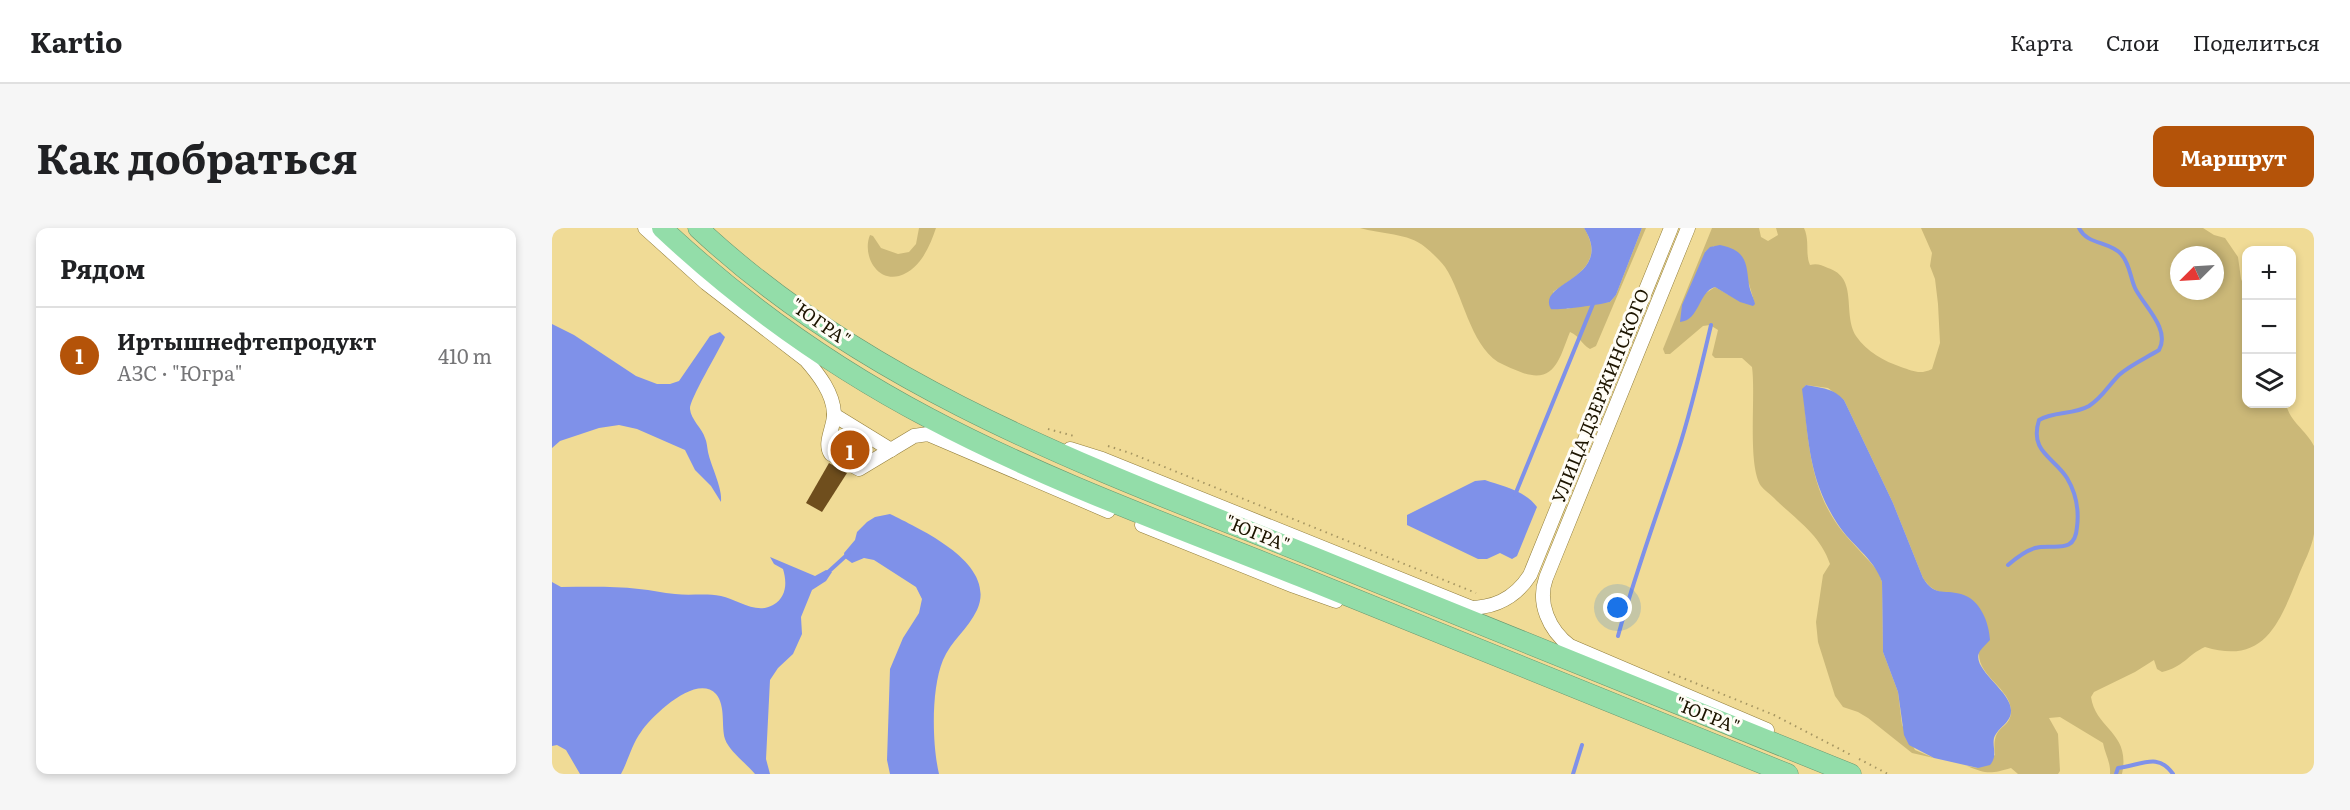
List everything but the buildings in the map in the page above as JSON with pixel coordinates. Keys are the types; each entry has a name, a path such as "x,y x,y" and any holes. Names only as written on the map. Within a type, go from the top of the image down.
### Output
{"highway":[{"name":"\"ЮГРА\"","path":"662,228 718,278 818,353 929,418 1040,471 1788,774"},
{"name":"\"ЮГРА\"","path":"698,228 748,270 828,331 886,367 1013,433 1156,494 1851,774"}],"street":[{"path":"645,228 722,296 806,360 831,398 834,415 828,451 839,459 859,469 914,436 922,434 934,436 991,462 1294,586 1449,636"},
{"name":"УЛИЦА ДЗЕРЖИНСКОГО","path":"1439,607 1472,608 1495,604 1511,596 1524,584 1671,228"},
{"name":"УЛИЦА ДЗЕРЖИНСКОГО","path":"1562,640 1551,624 1544,605 1543,590 1546,578 1688,228"},
{"path":"834,415 891,450"},
{"path":"1013,433 1102,459 1472,608"},
{"path":"1562,640 1590,668"},
{"path":"1562,640 1582,653 1730,713 1858,774"}],"path":[{"path":"1038,427 1082,438"},
{"path":"1101,444 1130,453 1475,593"}],"shaded area":[{"path":"919,228 936,228 927,250 918,263 899,276 891,277 878,271 873,265 868,250 870,235 881,248 898,254 909,252 916,244"},
{"path":"1360,228 1584,228 1590,240 1590,259 1579,273 1553,292 1567,309 1610,302 1616,295 1642,228 1646,228 1596,346 1590,349 1570,332 1555,366 1543,375 1534,375 1504,365 1488,354 1474,331 1445,267 1425,247 1403,236"},
{"path":"1712,228 1759,228 1761,237 1768,241 1778,235 1776,228 1804,228 1810,265 1819,265 1838,273 1847,288 1852,327 1860,342 1882,359 1920,372 1932,369 1940,343 1935,279 1930,266 1932,253 1921,228 2203,228 2214,235 2225,238 2238,257 2242,281 2242,408 2287,408 2314,446 2314,534 2311,545 2276,625 2255,645 2242,650 2225,651 2205,647 2181,664 2162,672 2157,669 2154,660 2094,692 2091,697 2094,708 2122,749 2122,774 2110,774 2103,743 2060,717 2049,718 2058,734 2060,771 2058,774 2018,774 2011,768 1993,772 1979,771 1967,766 1978,768 1995,755 1994,745 1998,732 2010,719 2010,705 2007,697 1983,669 1979,652 1953,593 1935,590 1923,578 1893,503 1844,400 1828,388 1806,385 1803,389 1809,443 1821,495 1839,527 1879,573 1882,582 1883,652 1898,692 1902,725 1915,750 1934,758 1912,753 1868,718 1843,707 1835,696 1818,642 1816,622 1823,575 1830,564 1826,553 1813,535 1762,488 1757,476 1753,447 1752,367 1742,358 1715,358 1712,355 1718,330 1710,325 1703,326 1670,354 1665,354 1663,349","holes":["1714,246 1749,284 1754,301 1729,295 1715,287 1706,293 1705,252"]}],"water":[{"path":"1584,228 1642,228 1616,295 1610,302 1551,309 1549,300 1554,292 1574,278 1590,258 1591,245"},
{"path":"1720,245 1736,251 1744,259 1755,304 1753,306 1740,302 1715,287 1705,294 1692,316 1680,322 1682,305 1705,252 1710,247"},
{"path":"552,324 574,335 636,376 657,384 679,381 710,336 720,332 725,337 694,396 690,409 692,417 706,440 721,502 711,486 695,470 685,450 637,429 619,425 599,428 560,441 552,448"},
{"path":"1806,385 1831,391 1844,400 1893,503 1927,584 1935,590 1968,597 1982,612 1988,626 1990,640 1980,651 1978,658 1980,665 2010,703 2011,711 2009,719 1994,738 1994,755 1990,765 1978,768 1934,758 1909,745 1904,735 1898,692 1883,652 1882,582 1868,558 1837,523 1820,490 1811,458 1802,389"},
{"path":"1485,480 1520,493 1537,507 1517,556 1512,559 1500,553 1487,559 1478,559 1407,525 1407,515 1475,481"},
{"path":"890,514 920,529 953,551 967,564 977,578 981,593 977,610 946,653 939,672 934,717 939,774 890,774 887,760 890,669 903,638 919,613 922,599 916,587 874,560 864,558 852,563 845,558 844,553 855,540 857,532 867,522 875,517"},
{"path":"770,557 815,576 826,570 832,572 826,581 812,590 801,617 802,634 793,654 778,668 770,680 766,759 770,774 755,774 730,748 725,739 721,704 716,694 707,689 697,689 686,693 664,707 638,737 621,774 580,774 566,750 557,745 552,746 552,582 561,587 620,587 681,595 715,595 753,607 767,608 781,598 785,584 783,569 774,564"}],"waterway":[{"path":"2008,565 2035,548 2068,545 2072,542 2077,527 2076,502 2070,484 2062,471 2044,453 2037,440 2039,420 2089,406 2123,371 2159,350 2162,342 2159,326 2135,288 2124,258 2116,250 2087,237 2079,228"},
{"path":"1515,495 1593,304"},
{"path":"1618,636 1682,438 1711,325"},
{"path":"826,574 849,553"},
{"path":"1573,774 1582,745"},
{"path":"2116,774 2118,768 2149,762 2161,763 2173,774"}],"place":[{"name":"Иртышнефтепродукт","path":"850,450"}]}
